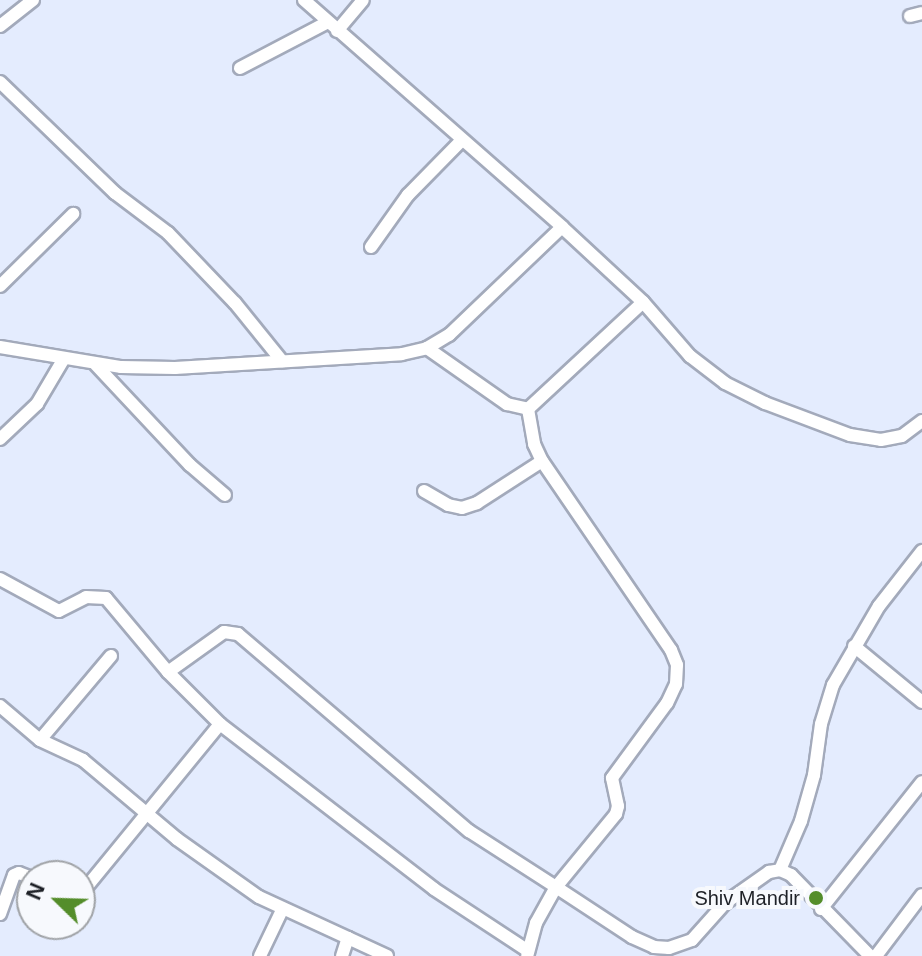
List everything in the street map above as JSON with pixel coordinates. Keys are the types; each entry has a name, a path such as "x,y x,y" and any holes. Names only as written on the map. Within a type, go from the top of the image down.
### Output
{"street":[{"path":"0,26 33,0"},
{"path":"304,0 562,227 643,302 690,356 725,383 765,403 850,435 881,440 902,436 922,421"},
{"path":"240,68 332,27 363,0"},
{"path":"0,82 115,193 168,233 235,303 282,361"},
{"path":"371,247 408,195 462,140"},
{"path":"0,286 73,214"},
{"path":"0,347 96,365 175,368 402,354 427,348 471,317 562,227"},
{"path":"528,409 643,302"},
{"path":"427,348 507,404 528,409"},
{"path":"0,439 37,404 63,360"},
{"path":"96,365 190,465 225,495"},
{"path":"0,579 59,611 86,597 106,598 168,672 220,724 434,889 527,953 536,923 556,887 616,814 618,806 612,778 667,703 676,684 677,665 671,650 542,461 534,444 528,409"},
{"path":"424,491 448,505 462,508 477,503 542,461"},
{"path":"780,870 801,821 814,775 821,724 833,685 879,606 922,551"},
{"path":"168,672 224,632 238,634 469,831 632,937 654,947 669,948 692,940 725,903 769,872 780,870 791,875 821,909 873,956 922,895"},
{"path":"854,646 922,702"},
{"path":"40,740 111,656"},
{"path":"0,706 40,740 83,760 217,869 282,910 387,956"},
{"path":"96,875 220,724"},
{"path":"821,909 922,782"},
{"path":"0,914 16,874"},
{"path":"260,956 282,910"},
{"path":"342,956 348,938"}],"place":[{"name":"Shiv Mandir","path":"816,898"}]}
